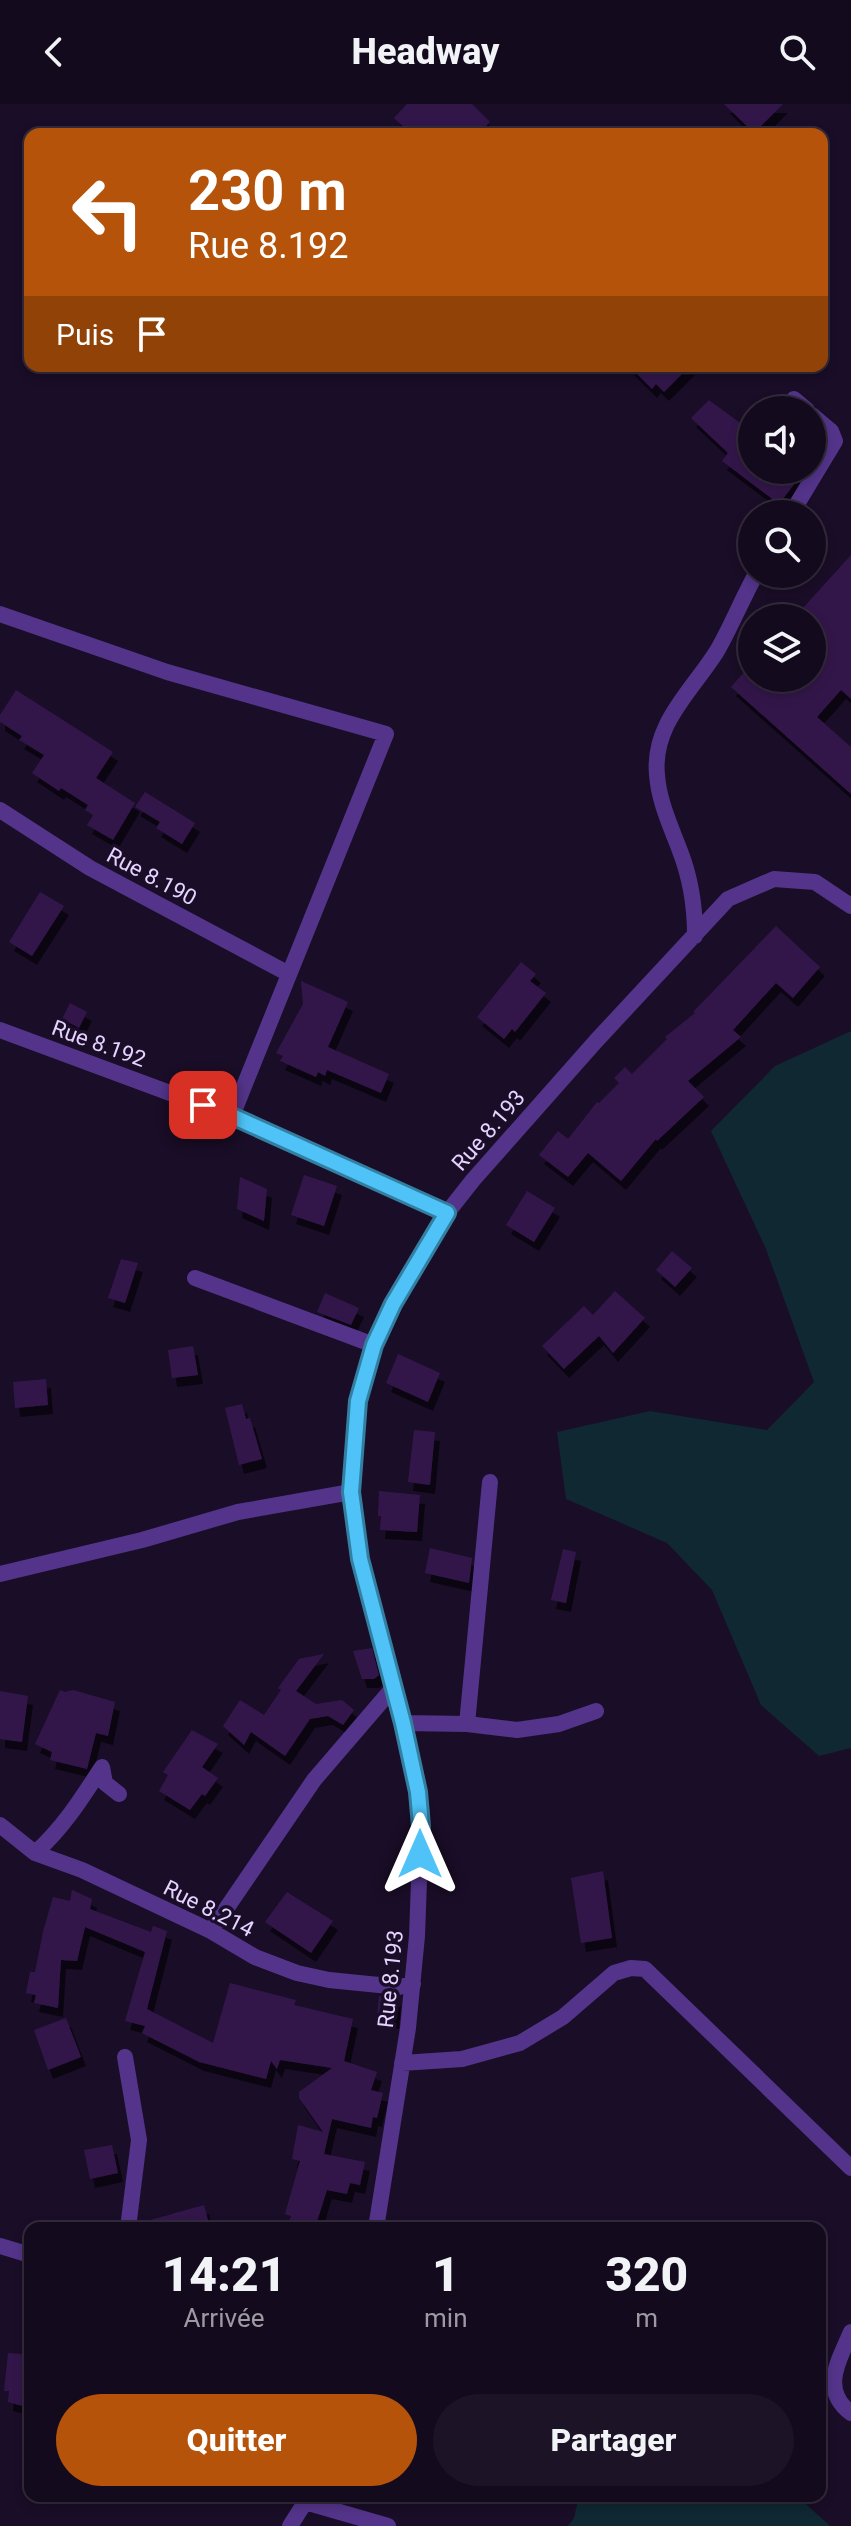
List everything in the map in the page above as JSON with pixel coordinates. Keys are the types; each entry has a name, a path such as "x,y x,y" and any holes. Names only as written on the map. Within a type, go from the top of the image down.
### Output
{"street":[{"path":"826,427 835,441 826,456"},
{"path":"695,936 693,895 668,824 657,777 656,751 679,701 718,649 749,588"},
{"path":"0,614 167,672 386,734 232,1116"},
{"name":"Rue 8.190","path":"0,810 90,868 289,974"},
{"name":"Rue 8.193","path":"377,2222 413,1984 421,1826 418,1792 403,1723 360,1559 351,1492 358,1401 374,1345 393,1304 447,1213 473,1180 728,899 774,879 815,882 851,906"},
{"name":"Rue 8.192","path":"0,1030 232,1116 447,1213"},
{"path":"195,1278 374,1345"},
{"path":"467,1724 490,1482"},
{"path":"0,1574 142,1540 238,1512 351,1492"},
{"path":"211,1931 314,1780 393,1688"},
{"path":"403,1723 467,1724 517,1730 559,1724 596,1711"},
{"path":"35,1853 71,1815 102,1767 105,1783 119,1794"},
{"name":"Rue 8.214","path":"0,1825 35,1853 82,1870 211,1931 255,1957 297,1973 360,1984 399,1987 413,1984"},
{"path":"402,2063 462,2059 520,2043 563,2017 614,1973 631,1968 645,1969 851,2168"},
{"path":"125,2057 139,2140 129,2222"},
{"path":"0,2246 24,2253"},
{"path":"851,2332 833,2375 835,2393 851,2413"},
{"path":"290,2526 305,2502"},
{"path":"316,2502 388,2526"}],"shaded area":[{"path":"851,1031 851,1748 819,1756 761,1705 712,1590 667,1543 566,1499 557,1432 650,1411 767,1430 814,1382 766,1249 711,1131 775,1066"},
{"path":"578,2502 804,2502 830,2526 568,2526 574,2518"}],"building":[{"path":"407,104 472,104 490,122 484,128 405,128 394,118"},
{"path":"724,104 783,104 759,128 749,128"},
{"path":"635,372 684,372 664,392 656,384 652,389"},
{"path":"709,400 738,422 738,473 722,461 728,453 691,418"},
{"path":"752,484 794,484 782,500 774,500"},
{"path":"851,555 851,699 841,690 817,717 851,747 851,794 731,687 738,679 738,692 826,692 826,604 807,604 821,588 826,588 826,583"},
{"path":"16,690 113,752 96,778 135,803 113,840 87,825 93,815 85,810 88,805 32,773 44,755 19,740 22,736 0,722 0,715"},
{"path":"145,792 195,823 182,844 156,828 160,822 135,807"},
{"path":"40,892 64,906 32,956 9,942"},
{"path":"776,926 820,967 793,998 776,983 733,1030 741,1037 688,1081 704,1097 656,1139 621,1181 588,1153 568,1177 539,1155 558,1131 568,1139 597,1102 619,1083 614,1078 625,1067 632,1074 667,1039 665,1037 695,1013"},
{"path":"521,962 536,974 530,981 546,993 515,1032 512,1029 504,1039 477,1017"},
{"path":"301,981 348,1002 328,1047 389,1074 381,1093 327,1070 325,1076 318,1072 316,1077 280,1061 283,1056 276,1053 303,1004"},
{"path":"70,1003 87,1012 79,1028 62,1019"},
{"path":"304,1175 337,1186 324,1226 291,1215"},
{"path":"240,1177 267,1189 264,1221 237,1209"},
{"path":"527,1191 555,1208 534,1242 506,1225"},
{"path":"672,1251 692,1268 675,1287 656,1270"},
{"path":"121,1259 138,1263 125,1303 108,1298"},
{"path":"615,1291 645,1318 613,1353 599,1336 564,1369 542,1346 584,1306 593,1315"},
{"path":"325,1293 359,1308 351,1325 317,1312"},
{"path":"193,1346 198,1375 172,1378 168,1350"},
{"path":"398,1354 440,1373 428,1402 386,1383"},
{"path":"46,1379 48,1405 15,1408 13,1382"},
{"path":"242,1404 246,1419 250,1418 262,1459 239,1465 225,1408"},
{"path":"414,1430 435,1432 430,1485 408,1482"},
{"path":"379,1491 420,1495 417,1532 380,1530"},
{"path":"430,1548 472,1558 469,1583 425,1573"},
{"path":"563,1549 576,1552 566,1603 551,1600"},
{"path":"372,1648 379,1675 374,1679 362,1679 353,1651"},
{"path":"324,1654 296,1691 316,1704 342,1700 354,1710 343,1725 328,1716 310,1719 285,1756 251,1732 244,1745 223,1726 240,1700 264,1715 281,1690 278,1688 299,1659"},
{"path":"60,1690 73,1690 115,1702 108,1736 96,1733 87,1769 50,1760 52,1752 35,1744"},
{"path":"0,1691 28,1696 22,1742 0,1739"},
{"path":"192,1730 218,1744 202,1767 218,1778 190,1810 159,1791 168,1775 163,1772"},
{"path":"603,1871 612,1938 581,1943 571,1878"},
{"path":"72,1890 92,1899 90,1909 151,1932 153,1926 167,1931 147,2009 213,2043 230,1983 296,2000 294,2005 353,2019 344,2061 377,2072 371,2090 383,2093 377,2118 373,2117 371,2128 332,2119 324,2154 365,2162 360,2185 350,2183 347,2194 327,2190 317,2222 289,2222 291,2216 285,2214 300,2161 292,2159 298,2125 323,2132 299,2098 299,2092 332,2068 280,2060 277,2069 271,2061 266,2079 199,2062 142,2033 145,2026 125,2021 145,1952 85,1927 77,1961 61,1960 58,2008 34,2003 36,1995 26,1993 30,1972 35,1972 53,1897 70,1901"},
{"path":"287,1892 333,1921 311,1953 265,1922"},
{"path":"379,1996 396,1998 394,2020 377,2017"},
{"path":"66,2018 81,2057 48,2070 34,2030"},
{"path":"112,2145 118,2173 90,2179 84,2150"},
{"path":"204,2205 208,2222 144,2222"},
{"path":"8,2353 23,2354 24,2406 8,2402 9,2391 4,2391"}],"route":[{"path":"203,1105 447,1213 393,1304 374,1345 358,1401 351,1492 360,1559 418,1792 420,1854"}]}
